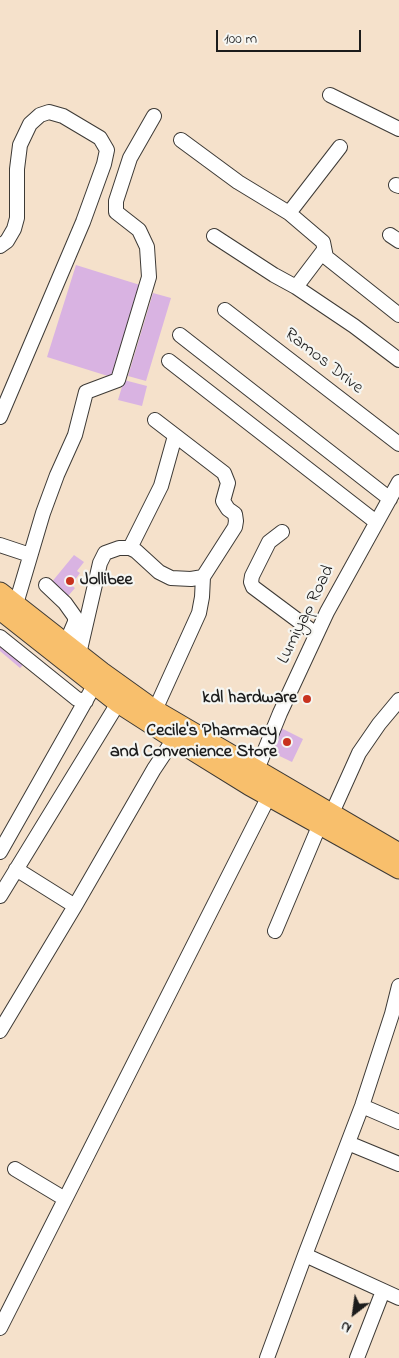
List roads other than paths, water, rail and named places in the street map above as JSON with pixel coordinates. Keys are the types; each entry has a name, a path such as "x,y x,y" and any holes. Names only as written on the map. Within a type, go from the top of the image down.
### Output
{"highway":[{"path":"0,592 8,607 94,686 155,710 254,778 269,796 326,819 399,853"},
{"path":"8,607 72,648 94,686"},
{"path":"122,696 174,739 254,778 326,819 399,869"}],"street":[{"path":"330,95 399,129"},
{"path":"0,246 7,241 14,230 17,218 17,169 20,145 30,124 40,115 49,112 63,116 100,138 107,150 104,164 83,222 5,393 0,417"},
{"path":"8,607 30,555 50,492 74,435 86,392 118,380 149,277 147,247 138,230 116,212 116,201 130,158 154,116"},
{"path":"180,140 238,182 288,213 323,242 325,255 331,261 399,315"},
{"path":"288,213 340,147"},
{"path":"214,236 274,276 296,287 354,326 399,360"},
{"path":"296,287 324,250"},
{"name":"Ramos Drive","path":"225,310 399,444"},
{"path":"180,335 396,490"},
{"path":"169,361 376,522"},
{"path":"155,420 224,473 228,484 223,501 228,509 237,517 234,527 203,577 202,597 198,613 155,710"},
{"path":"130,548 161,486 175,436"},
{"name":"Lumiyap Road","path":"254,778 316,634 376,522 396,490"},
{"path":"282,532 269,542 252,576 251,582 253,587 316,634"},
{"path":"0,545 30,555"},
{"path":"72,648 102,556 110,551 130,548 159,572 171,578 191,579 203,577"},
{"path":"46,585 65,603 75,617 72,648"},
{"path":"0,637 77,699 94,686"},
{"path":"0,852 94,686"},
{"path":"0,896 122,696"},
{"path":"275,931 326,819 359,753 379,724 399,700"},
{"path":"0,1031 154,769 174,739"},
{"path":"0,1328 269,796"},
{"path":"0,835 14,829"},
{"path":"16,869 75,906"},
{"path":"267,1358 304,1255 362,1106 392,1014 399,986"},
{"path":"362,1106 399,1122"},
{"path":"348,1143 399,1164"},
{"path":"15,1169 65,1198"},
{"path":"304,1255 399,1298"},
{"path":"358,1358 383,1291"}],"place":[{"name":"Jollibee","path":"70,581"},
{"name":"kdl hardware","path":"307,699"},
{"name":"Cecile's Pharmacy and Convenience Store","path":"287,742"}]}
